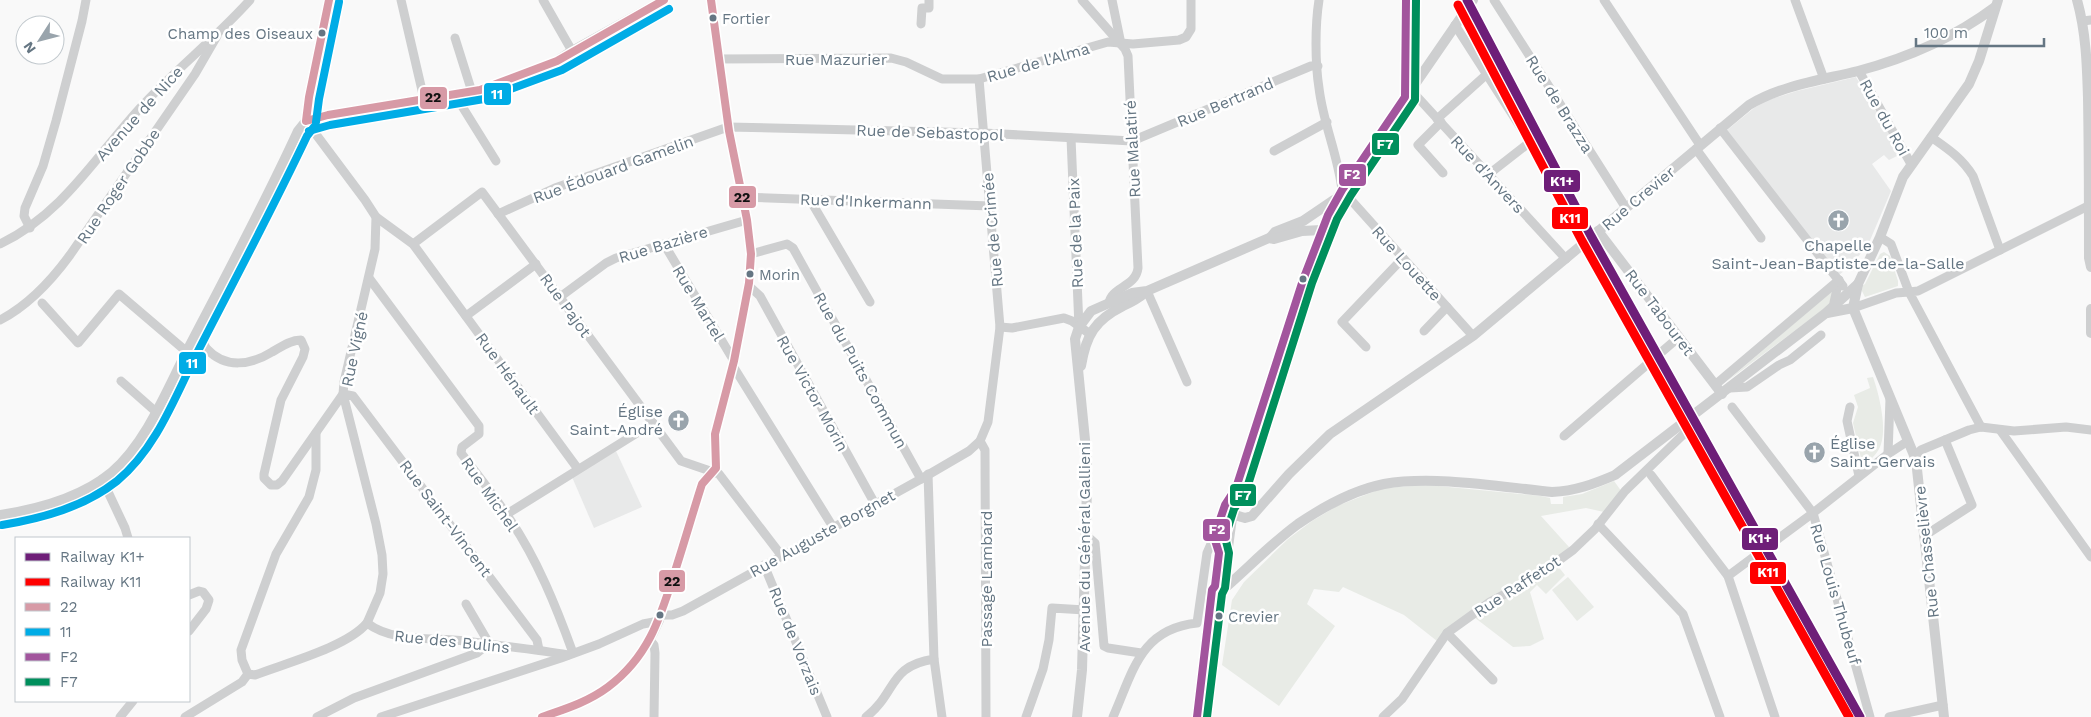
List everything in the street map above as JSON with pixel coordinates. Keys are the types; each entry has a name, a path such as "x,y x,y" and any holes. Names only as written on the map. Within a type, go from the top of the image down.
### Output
{"street":[{"name":"Avenue de Nice","path":"0,244 30,228 65,197 140,108 194,54 217,36 250,0"},
{"path":"0,515 46,506 70,497 102,479 133,450 187,352 298,131 306,121 307,107 329,0"},
{"path":"401,0 424,99"},
{"path":"543,0 572,51"},
{"path":"306,121 328,115 472,92 530,72 563,58 650,4 664,0"},
{"path":"542,717 584,702 613,684 632,665 650,640 660,618 702,484 713,471 717,462 715,434 733,364 752,254 728,127 711,0"},
{"path":"921,24 922,8 929,8 929,0"},
{"name":"Rue Malatiré","path":"1082,0 1108,32 1121,44 1128,56 1137,274 1134,280 1110,298 1109,303"},
{"path":"1112,0 1121,44"},
{"name":"Rue de l'Alma","path":"983,133 979,79 1108,42 1121,44 1179,40 1186,37 1190,29 1191,0"},
{"path":"1319,0 1317,14 1319,88 1342,190"},
{"path":"1406,0 1408,93"},
{"path":"1113,717 1142,653 1149,643 1164,632 1180,626 1197,623 1207,554 1225,505 1236,488 1298,292 1336,199 1473,0"},
{"name":"Rue de Brazza","path":"1494,0 1626,208"},
{"path":"1604,0 1698,147 1761,238"},
{"path":"1794,0 1824,79"},
{"path":"2077,0 2087,20 2090,165 2089,258 2091,267"},
{"path":"30,228 24,216 25,208 48,148 86,3"},
{"path":"1853,308 1858,284 1880,237 1898,188 1911,164 1976,71 1997,3"},
{"name":"Rue Crevier","path":"1232,515 1239,514 1245,518 1252,516 1289,474 1330,434 1473,336 1749,104 1761,98 1824,79 1859,71 1914,53 1953,34 1997,3"},
{"path":"1455,25 1530,142 1594,234"},
{"name":"Rue Roger Gobbe","path":"0,320 12,314 35,295 53,278 70,256 195,74 217,36"},
{"path":"455,38 472,92"},
{"name":"Rue Mazurier","path":"719,59 891,58 906,62 942,78 979,79"},
{"name":"Rue Bertrand","path":"1132,141 1311,66 1318,66"},
{"name":"Rue du Roi","path":"1859,71 1911,164"},
{"path":"1442,173 1418,145 1439,120 1486,74"},
{"name":"Rue d'Anvers","path":"1408,93 1439,120 1566,259"},
{"path":"455,95 496,161"},
{"path":"306,121 376,217"},
{"path":"1274,151 1327,122"},
{"name":"Rue de Sebastopol","path":"728,127 983,133 1132,141"},
{"name":"Rue Édouard Gamelin","path":"498,214 555,188 728,127"},
{"path":"1720,128 1841,283"},
{"name":"Rue de Crimée","path":"980,442 988,422 1000,327 983,133"},
{"path":"1931,137 1960,158 1966,165 2000,250"},
{"name":"Rue de la Paix","path":"1071,138 1079,327"},
{"path":"1489,174 1530,142"},
{"name":"Rue Louette","path":"1342,190 1473,336"},
{"name":"Rue Pajot","path":"413,244 482,192 681,460 713,471"},
{"name":"Rue d'Inkermann","path":"742,197 990,206"},
{"path":"809,198 870,302"},
{"path":"1080,377 1075,348 1079,327 1091,312 1132,293 1147,291 1269,238 1274,232 1303,221 1336,199"},
{"path":"1830,310 1853,308 1896,293 1918,291 2090,205"},
{"name":"Rue Hénault","path":"376,217 413,244 578,468"},
{"name":"Rue Vigné","path":"367,623 380,593 383,574 382,556 344,394 344,382 375,249 376,217"},
{"name":"Rue Bazière","path":"560,297 606,263 747,220"},
{"path":"1269,238 1274,239 1302,231 1322,230"},
{"name":"Rue Tabouret","path":"1594,234 1716,385 1726,391"},
{"path":"1880,237 1891,244 1909,292 1981,427"},
{"name":"Rue Martel","path":"664,244 733,364 833,527"},
{"name":"Rue du Puits Commun","path":"752,254 787,244 793,248 854,358 924,477"},
{"path":"1366,347 1342,322 1403,258"},
{"path":"466,316 536,264"},
{"name":"Rue Michel","path":"369,278 479,426 480,434 462,447 461,453 507,514 550,593 571,654"},
{"path":"1830,310 1841,283"},
{"path":"1716,385 1841,283"},
{"path":"1197,717 1212,590 1220,586 1229,585 1278,539 1299,524 1334,502 1383,484 1428,481 1552,492 1569,491 1590,486 1615,475 1830,310 1858,284"},
{"name":"Rue Victor Morin","path":"748,285 760,296 875,504"},
{"path":"1080,377 1085,348 1090,334 1100,320 1139,298 1147,291"},
{"path":"1147,291 1187,382"},
{"path":"42,303 78,343 119,294 187,352"},
{"path":"1106,316 1109,303"},
{"path":"1424,331 1447,307"},
{"name":"Rue Chasselièvre","path":"1853,308 1915,456 1944,717"},
{"path":"2091,309 2091,333"},
{"path":"1000,327 1012,328 1064,318 1072,320 1090,334"},
{"path":"197,332 205,347 215,356 227,362 240,363 262,358 295,340 301,340 304,344 303,357 281,400 274,424 264,474 267,483 271,486 277,485 282,481 344,394"},
{"path":"1726,391 1747,387 1779,365 1790,360 1821,335"},
{"path":"1564,436 1679,337"},
{"name":"Avenue du Général Gallieni","path":"1077,717 1081,687 1085,610 1087,460 1080,377"},
{"path":"121,381 155,411"},
{"name":"Rue Saint-Vincent","path":"344,394 353,396 368,415 537,640 539,650"},
{"path":"1888,454 1890,399"},
{"path":"1850,407 1847,421 1859,476"},
{"name":"Rue Louis Thubeuf","path":"1732,408 1813,513 1870,717"},
{"name":"Rue Raffetot","path":"1385,716 1402,699 1447,634 1490,602 1533,579 1573,550 1598,524 1624,491 1692,426 1693,416"},
{"path":"507,514 653,423"},
{"path":"1915,456 1921,450 1981,427 2014,431 2066,427 2091,430"},
{"path":"2000,430 2091,557"},
{"path":"248,674 242,660 242,650 276,554 302,512 312,488 316,470 316,433"},
{"path":"1924,536 1972,505 1945,440"},
{"path":"1728,576 1888,454 1908,441"},
{"name":"Rue Auguste Borgnet","path":"660,618 683,610 924,477 969,451 980,442"},
{"name":"Passage Lambard","path":"980,442 985,450 986,717"},
{"path":"713,471 724,480 781,555"},
{"path":"1651,475 1728,576 1775,717"},
{"path":"924,477 934,659 942,717"},
{"path":"102,479 128,537"},
{"path":"1205,717 1220,586 1236,500 1236,488"},
{"path":"1221,518 1232,515"},
{"path":"1598,524 1683,614 1720,717"},
{"path":"1086,535 1095,543 1104,646 1142,653"},
{"path":"1214,537 1219,553 1220,586"},
{"name":"Rue de Vorzais","path":"764,565 827,717"},
{"path":"190,595 199,591 203,592 209,600 206,609 190,630"},
{"path":"317,717 354,698 477,654 487,645 466,604"},
{"path":"1026,717 1043,669 1052,608 1085,610"},
{"name":"Rue des Bulins","path":"381,717 549,662 599,644 660,618"},
{"path":"248,674 256,675 328,647 359,631 367,623"},
{"name":"Rue des Bulins","path":"367,623 381,632 571,654"},
{"path":"1447,634 1493,680"},
{"path":"650,640 654,645 655,653 654,717"},
{"path":"539,650 543,652 549,662"},
{"path":"866,717 876,707 903,670 916,662 934,659"},
{"path":"184,717 242,682 248,674"},
{"path":"120,717 132,702"},
{"path":"1889,717 1943,705"}],"shaded area":[{"path":"1856,77 1901,154 1889,160 1884,155 1872,164 1891,191 1868,245 1850,266 1839,275 1726,131 1754,108 1768,100"},
{"path":"1884,252 1890,256 1898,286 1865,297 1860,287 1865,284 1880,254"},
{"path":"1836,289 1828,306 1726,382"},
{"path":"1873,377 1880,402 1883,431 1879,450 1865,465 1862,463 1853,423 1858,407 1854,395 1870,388 1867,378"},
{"path":"616,451 642,507 594,528 572,477"},
{"path":"1614,481 1622,492 1604,512 1586,508 1541,516 1569,547 1557,565 1565,575 1546,594 1537,585 1530,592 1544,639 1530,646 1513,647 1470,614 1437,641 1404,615 1343,587 1339,592 1314,589 1307,604 1335,626 1279,706 1222,665 1232,600 1244,582 1288,539 1312,521 1337,506 1383,488 1428,485 1541,496 1550,498 1551,504 1563,504 1563,497 1582,494"},
{"path":"1568,577 1594,607 1577,621 1552,590"}],"rail line":[{"name":"K1+","path":"1467,0 1591,236 1860,717"},
{"name":"K11","path":"1458,5 1582,241 1849,717"}],"transit line":[{"name":"22","path":"329,0 309,97 306,121 328,115 480,90 557,61 664,0"},
{"name":"22","path":"542,717 576,705 608,687 622,675 644,648 665,602 702,484 716,468 715,434 734,361 749,283 751,254 747,220 729,131 711,0"},
{"name":"F2","path":"1197,717 1212,590 1215,586 1219,553 1214,537 1225,505 1236,488 1303,280 1328,215 1342,190 1405,97 1406,0"},
{"name":"F7","path":"1207,717 1229,553 1225,537 1234,509 1246,491 1312,283 1337,219 1415,100 1416,0"},
{"name":"11","path":"316,122 339,2"},
{"name":"11","path":"309,131 330,125 484,99 562,70 669,9"},
{"name":"11","path":"2,525 48,515 91,498 117,481 143,454 163,422 307,136 314,127"}],"place":[{"name":"Fortier","path":"713,18"},
{"name":"Champ des Oiseaux","path":"322,33"},
{"name":"Chapelle Saint-Jean-Baptiste-de-la-Salle","path":"1838,221"},
{"name":"Morin","path":"750,274"},
{"name":"Église Saint-André","path":"679,420"},
{"name":"Église Saint-Gervais","path":"1814,452"},
{"name":"Crevier","path":"1219,616"}]}
